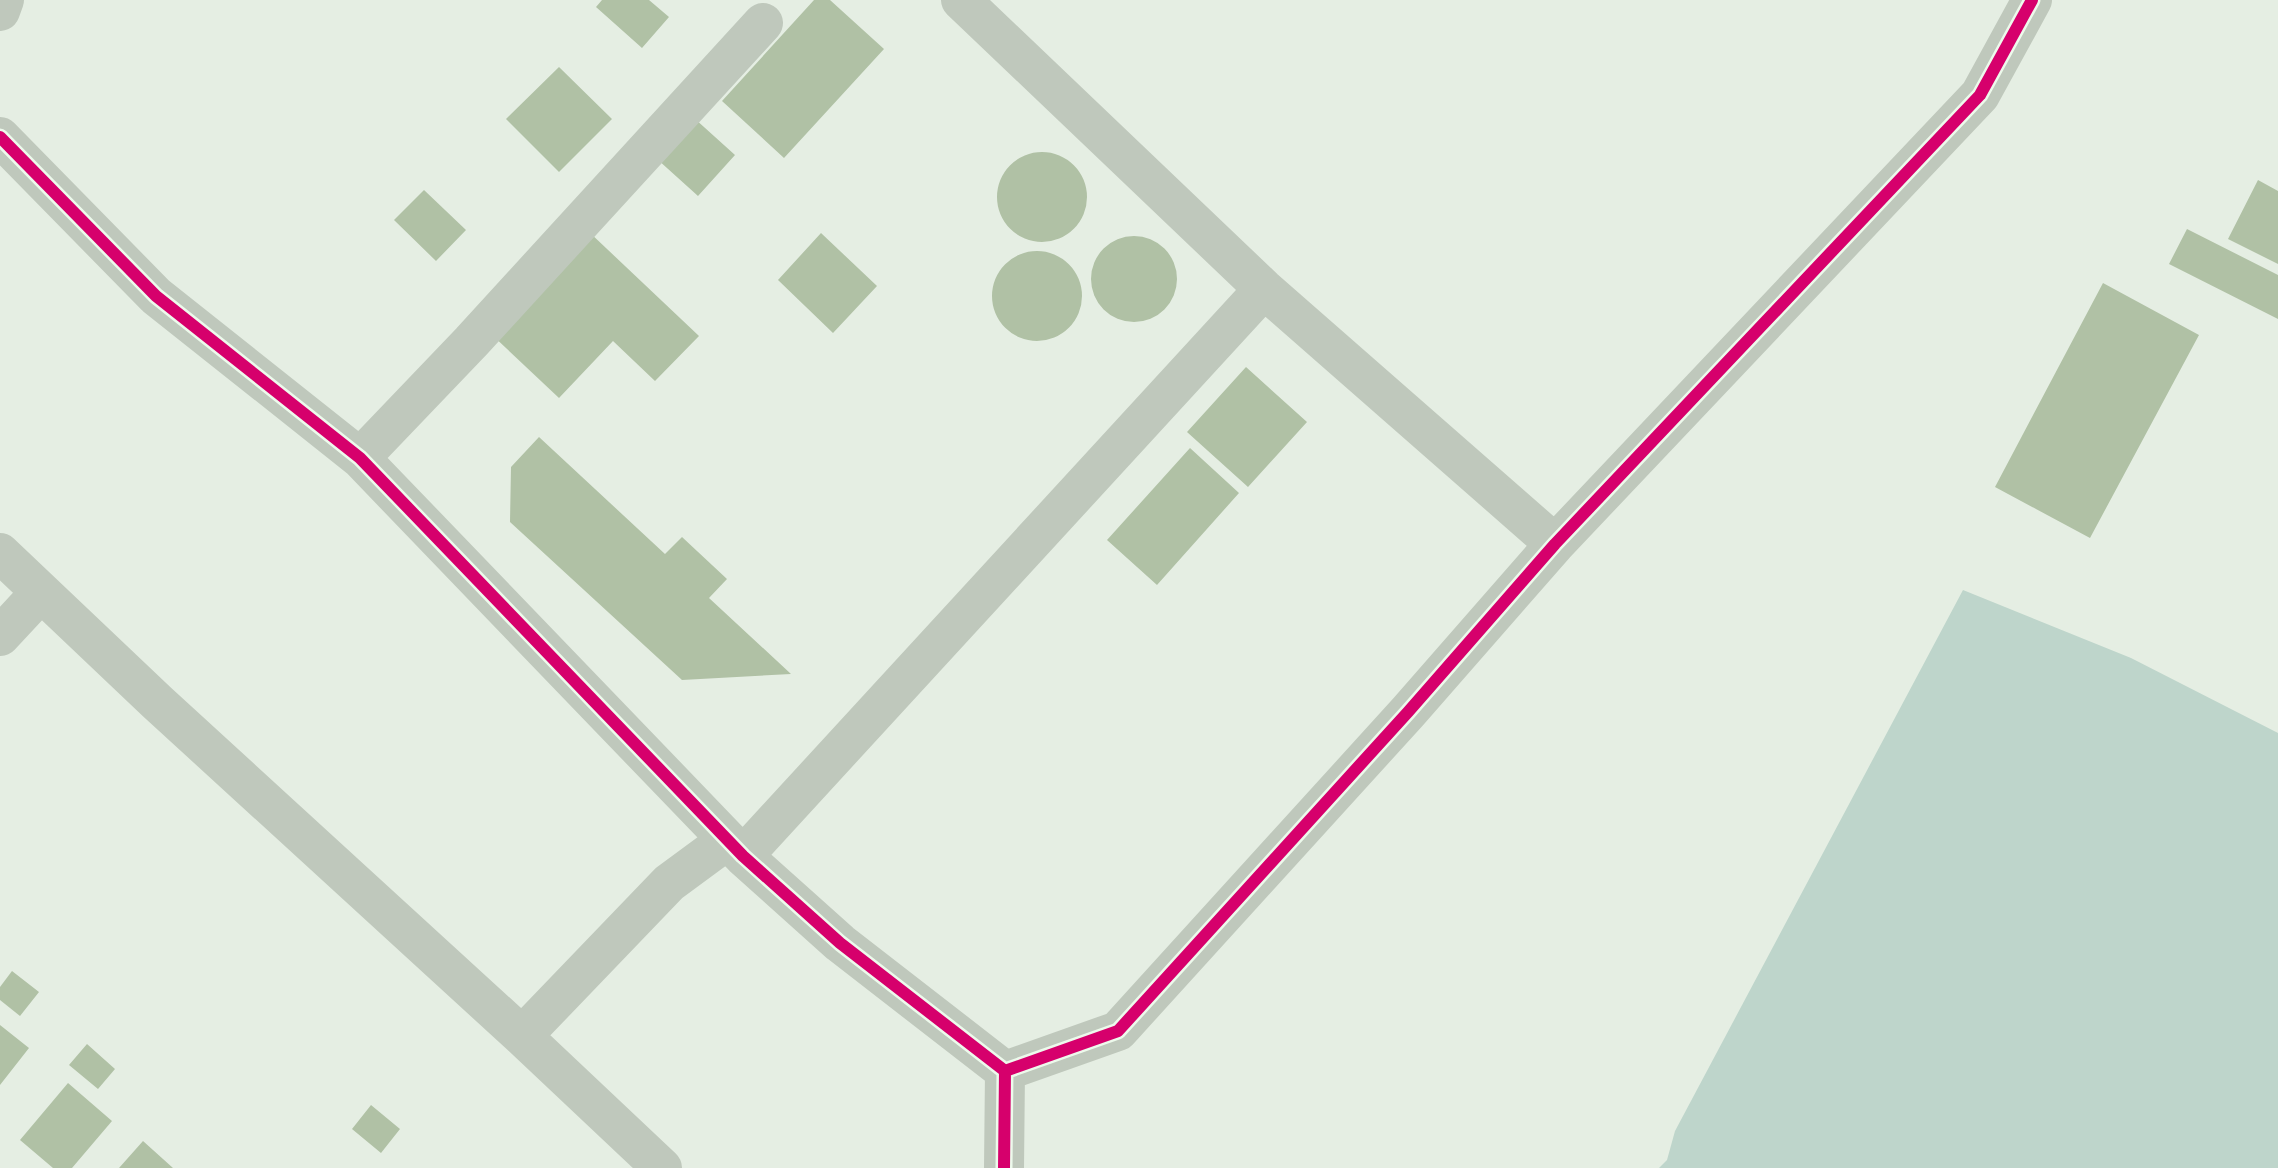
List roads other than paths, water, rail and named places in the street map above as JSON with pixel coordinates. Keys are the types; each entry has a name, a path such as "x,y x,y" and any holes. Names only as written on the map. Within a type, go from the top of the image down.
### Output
{"street":[{"path":"0,11 4,0"},
{"path":"961,0 1264,289 1555,544"},
{"path":"1005,1071 1118,1031 1408,712 1555,544 1980,95 2032,0"},
{"path":"360,458 471,342 763,23"},
{"path":"0,137 156,296 360,458 735,848 840,943 1005,1071"},
{"path":"522,1036 669,883 735,848 1264,289"},
{"path":"0,553 662,1168"},
{"path":"0,636 41,592"},
{"path":"1004,1168 1005,1071"}]}
